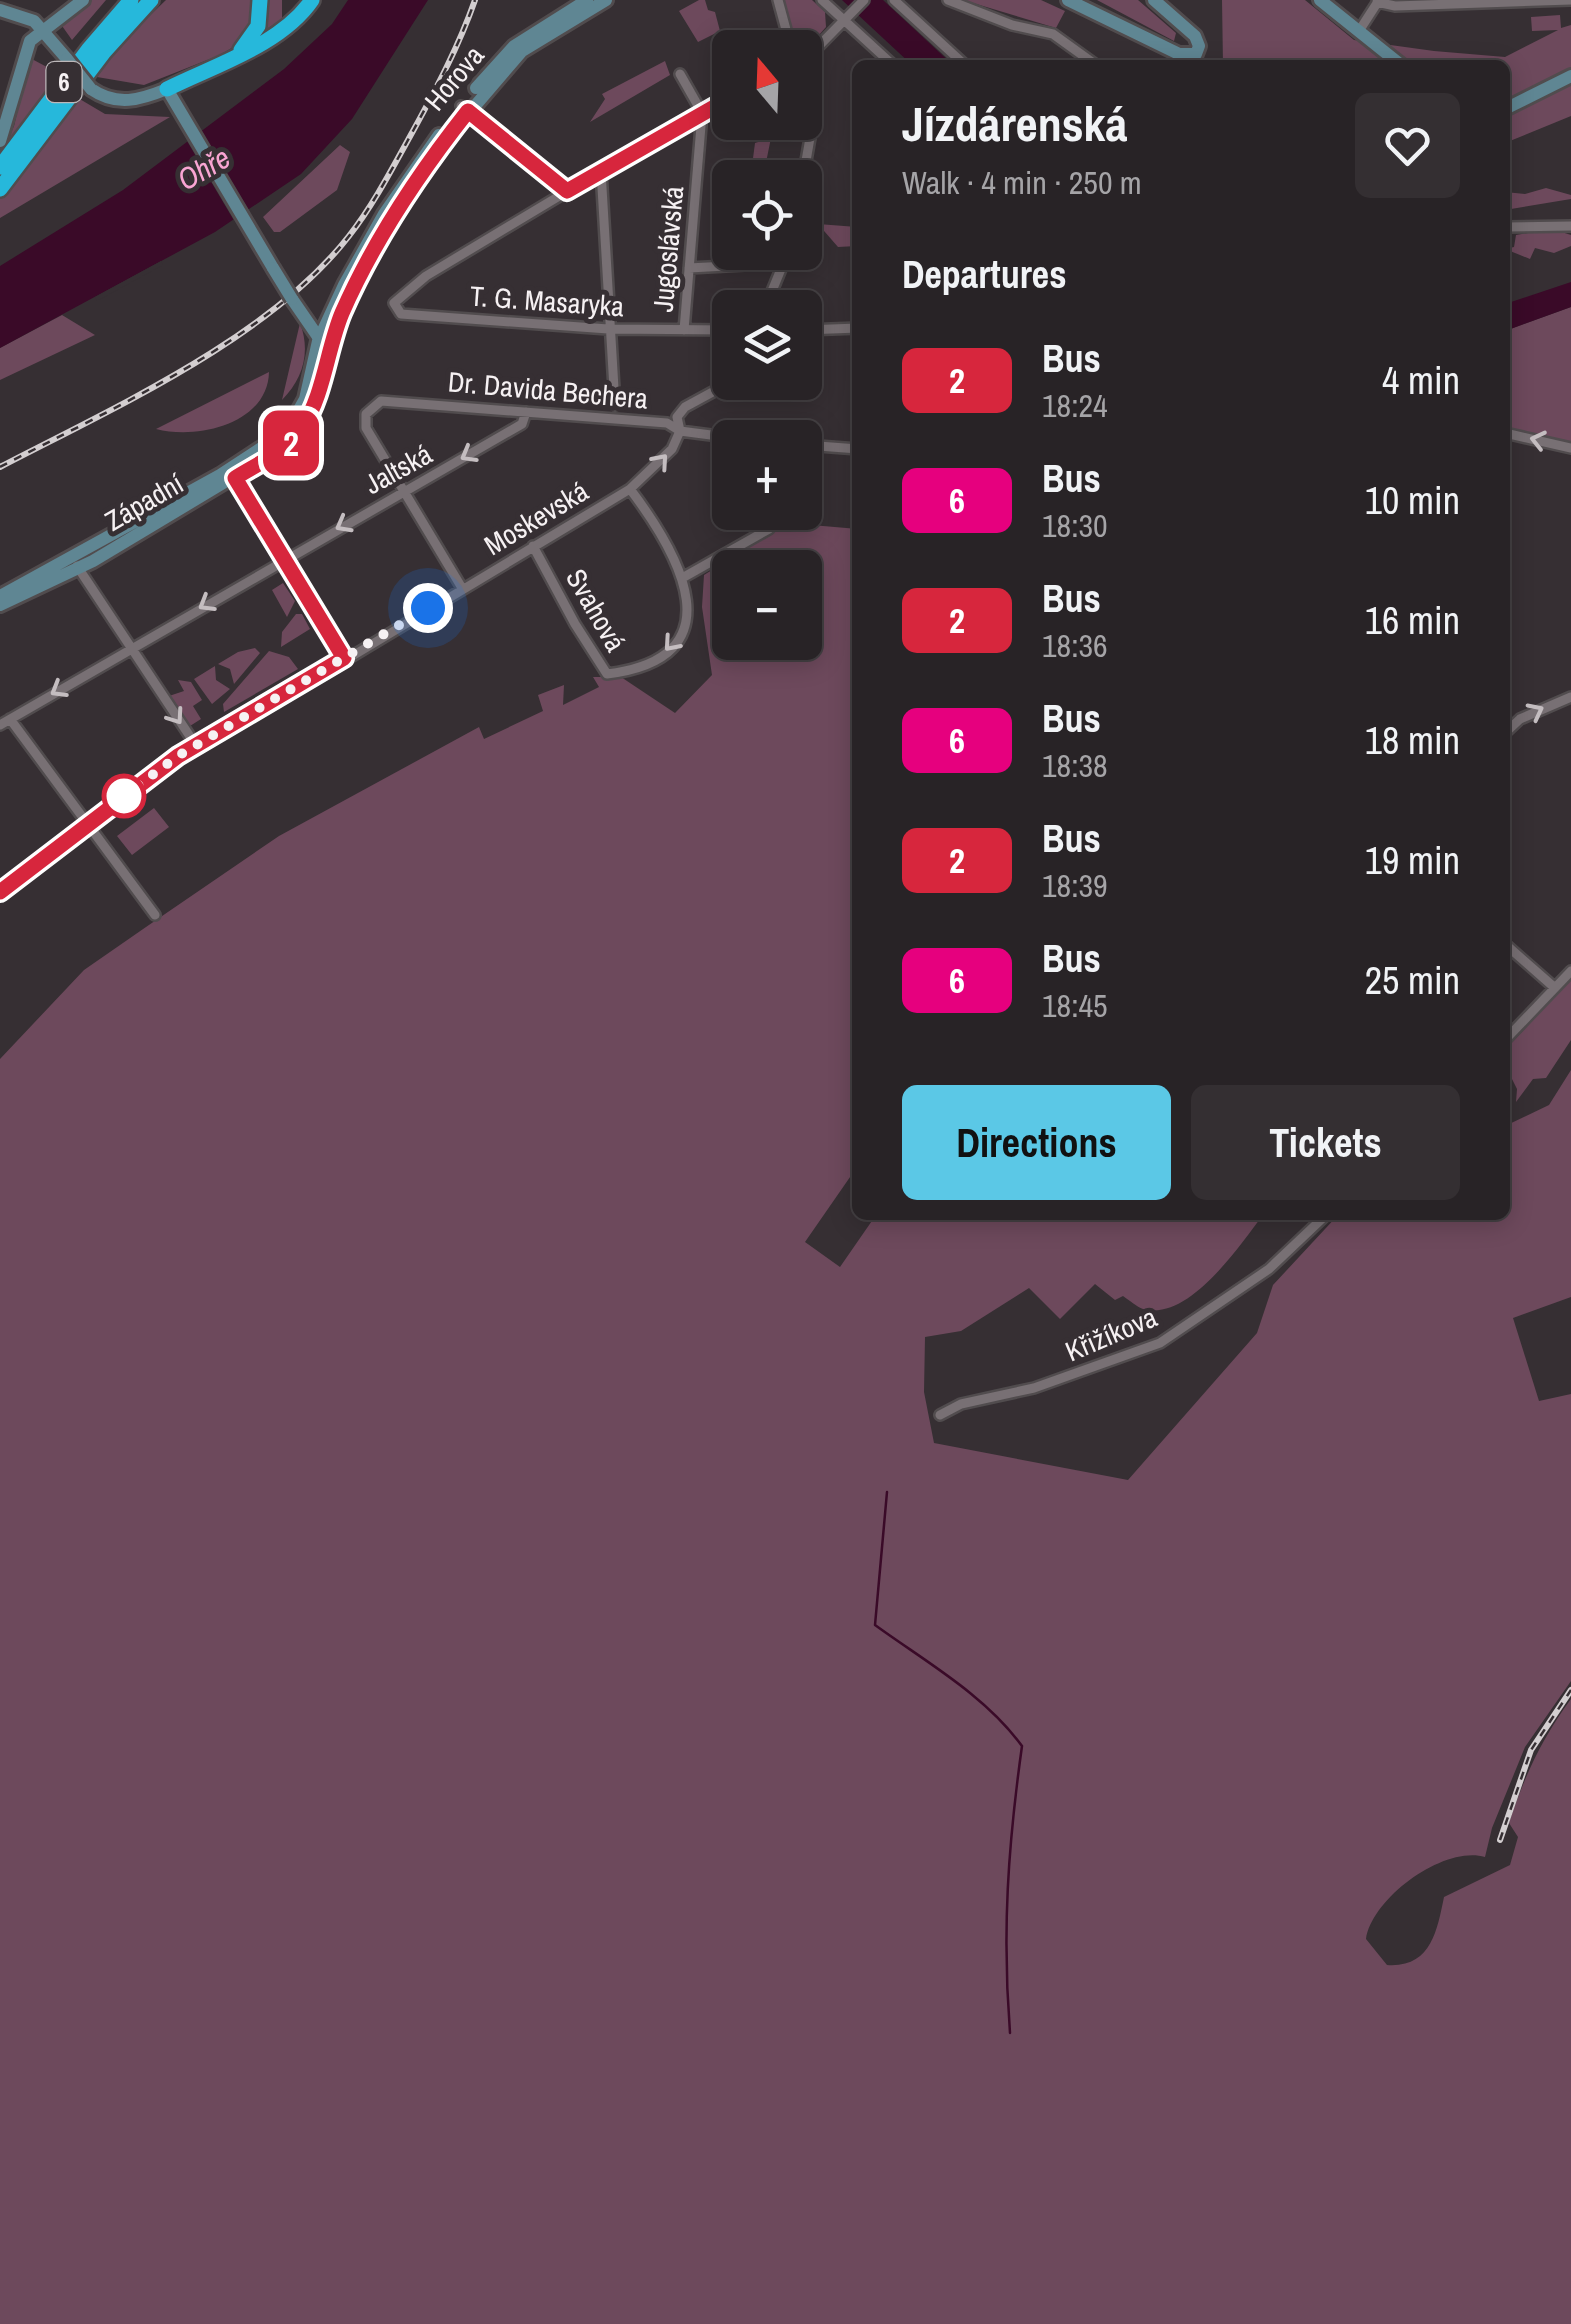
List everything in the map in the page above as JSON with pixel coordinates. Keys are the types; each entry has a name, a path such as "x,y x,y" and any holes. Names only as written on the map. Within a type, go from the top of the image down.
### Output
{"highway":[{"name":"6","path":"0,168 88,50 131,0"},
{"name":"6","path":"0,190 119,34 151,0"},
{"path":"119,34 161,0"},
{"path":"238,54 258,26 260,0"},
{"path":"167,89 292,22 312,0"}],"street":[{"path":"0,140 24,54 43,28 84,0"},
{"name":"Horova","path":"388,215 464,108 514,46 586,0"},
{"name":"Horova","path":"464,108 522,52 606,0"},
{"path":"778,0 786,30"},
{"path":"822,0 888,60"},
{"path":"822,43 864,0"},
{"path":"894,0 960,60"},
{"path":"948,0 1012,26 1053,34 1089,60"},
{"path":"1068,0 1179,54 1196,54 1200,46 1195,36 1154,0"},
{"path":"1320,0 1395,60"},
{"path":"1359,31 1378,1 1395,6 1571,0"},
{"path":"0,10 23,15 43,28 91,89 117,101 139,100 167,89 323,344"},
{"path":"680,74 701,111"},
{"path":"1510,106 1571,76"},
{"path":"464,108 567,191 712,106"},
{"name":"Jugoslávská","path":"684,330 701,111"},
{"path":"600,171 615,406"},
{"name":"T. G. Masaryka","path":"567,191 412,285 394,303 401,314 608,329 712,330"},
{"path":"296,304 311,314 324,310 388,215"},
{"path":"323,344 388,215"},
{"path":"1510,227 1571,226"},
{"path":"689,268 712,267"},
{"path":"344,285 323,344 303,427 290,444 233,473 344,658"},
{"path":"822,329 852,328"},
{"name":"Dr. Davida Bechera","path":"680,430 677,417 685,407 712,392"},
{"name":"Dr. Davida Bechera","path":"403,492 364,419 372,407 392,399 667,423 680,430"},
{"name":"Jaltská","path":"0,724 522,424 526,412"},
{"path":"680,430 712,435"},
{"name":"Moskevská","path":"0,892 178,756 630,489 662,461 680,430"},
{"path":"1510,434 1571,448"},
{"path":"822,446 852,449"},
{"name":"Západní","path":"0,596 233,473"},
{"name":"Západní","path":"0,605 78,570 233,473"},
{"path":"630,489 684,577 766,530"},
{"path":"403,492 462,588"},
{"name":"Západní","path":"78,570 77,563 96,546"},
{"name":"Svahová","path":"533,546 607,674 646,665 678,639 690,610 684,577"},
{"path":"78,570 197,747"},
{"path":"1510,728 1571,696"},
{"path":"10,719 155,916"},
{"path":"1510,948 1555,988"},
{"path":"1510,1035 1571,971"},
{"name":"Křižíkova","path":"940,1415 961,1404 1034,1388 1160,1343 1269,1269 1321,1220"}],"shaded area":[{"path":"92,0 106,0 72,40 60,23"},
{"path":"166,0 256,0 253,25 235,46 220,55 144,85 97,77 120,44"},
{"path":"264,0 282,0 282,19 264,31"},
{"path":"705,0 708,10 715,12 720,30 712,30 712,35 698,42 679,11"},
{"path":"782,0 812,0 825,12 826,27 822,32 791,30"},
{"path":"963,0 1041,0 1065,11 1056,28"},
{"path":"1097,0 1138,0 1176,33 1174,41"},
{"path":"1222,0 1305,0 1354,40 1505,57 1558,30 1532,31 1531,17 1560,15 1561,28 1571,25 1571,116 1510,141 1510,60 1223,60"},
{"path":"30,58 60,74 0,156 14,126"},
{"path":"665,61 670,75 590,122 605,99 602,94"},
{"path":"78,98 105,114 170,117 0,218 0,199"},
{"path":"771,140 766,160 753,160 755,143"},
{"path":"340,145 350,152 337,190 280,232 274,232 263,217"},
{"path":"1546,188 1571,195 1571,199 1510,209 1510,192 1525,194"},
{"path":"822,224 852,227 852,246 838,247"},
{"path":"1552,229 1571,235 1571,246 1554,253 1535,248 1530,259 1510,251 1516,235"},
{"path":"1571,307 1571,443 1510,431 1510,329"},
{"path":"62,315 95,335 0,380 0,348"},
{"path":"300,323 305,344 303,364 282,400"},
{"path":"269,372 266,390 257,404 228,424 192,432 156,429"},
{"path":"822,526 852,528 852,1174 805,1242 840,1267 873,1220 1259,1220 1212,1278 1178,1304 1160,1310 1143,1309 1123,1296 1115,1300 1095,1284 1060,1319 1029,1288 961,1331 925,1337 924,1392 934,1443 1128,1480 1257,1333 1273,1285 1333,1220 1510,1220 1510,1124 1549,1105 1571,1070 1571,1297 1513,1318 1539,1401 1571,1394 1571,1681 1525,1747 1492,1828 1485,1857 1450,1859 1412,1878 1381,1907 1366,1939 1387,1965 1413,1960 1429,1945 1444,1897 1510,1865 1518,1837 1509,1823 1515,1806 1543,1743 1571,1699 1571,2324 0,2324 0,1059 84,970 279,836 479,727 484,739 543,711 538,695 564,685 563,705 599,687 593,677 621,677 675,713 712,675 702,607 704,575 712,570 712,660 822,660 822,550 744,550 777,530 822,530"},
{"path":"283,583 295,601 287,617 272,590"},
{"path":"296,614 302,614 310,629 281,647 282,632"},
{"path":"255,648 260,653 234,684 230,669 218,664 238,652"},
{"path":"269,651 289,657 298,669 224,712 223,704"},
{"path":"215,666 216,680 230,689 212,704 194,679"},
{"path":"178,680 191,682 202,700 193,706 201,719 190,726 169,696 184,691"},
{"path":"154,808 169,827 132,855 117,836"},
{"path":"1571,979 1571,1040 1546,1078 1533,1079 1516,1102 1517,1089 1510,1075 1510,1045"}],"water":[{"name":"Ohře","path":"348,0 428,0 352,119 301,174 215,232 0,348 0,266 123,190 284,69 332,24"},
{"path":"842,0 883,0 948,60 907,60"},
{"path":"1571,282 1571,307 1510,329 1510,302"}],"pier":[{"path":"198,126 251,214 236,224 184,136"},
{"path":"161,261 163,265 97,301 95,297"}],"waterway":[{"path":"887,1492 875,1625 973,1695 1022,1746 1008,1889 1010,2033"}],"railway":[{"path":"0,467 187,368 277,307 316,273 349,236 383,185 447,67 475,0"},
{"path":"1500,1840 1531,1750 1571,1690"}],"bus line":[{"name":"2","path":"0,892 178,756 334,668 344,658 235,478 290,444 303,427 328,348 368,262 392,217 468,111 567,191 712,106"}],"route":[{"path":"124,796 178,756 334,668 344,658 428,608"}]}
